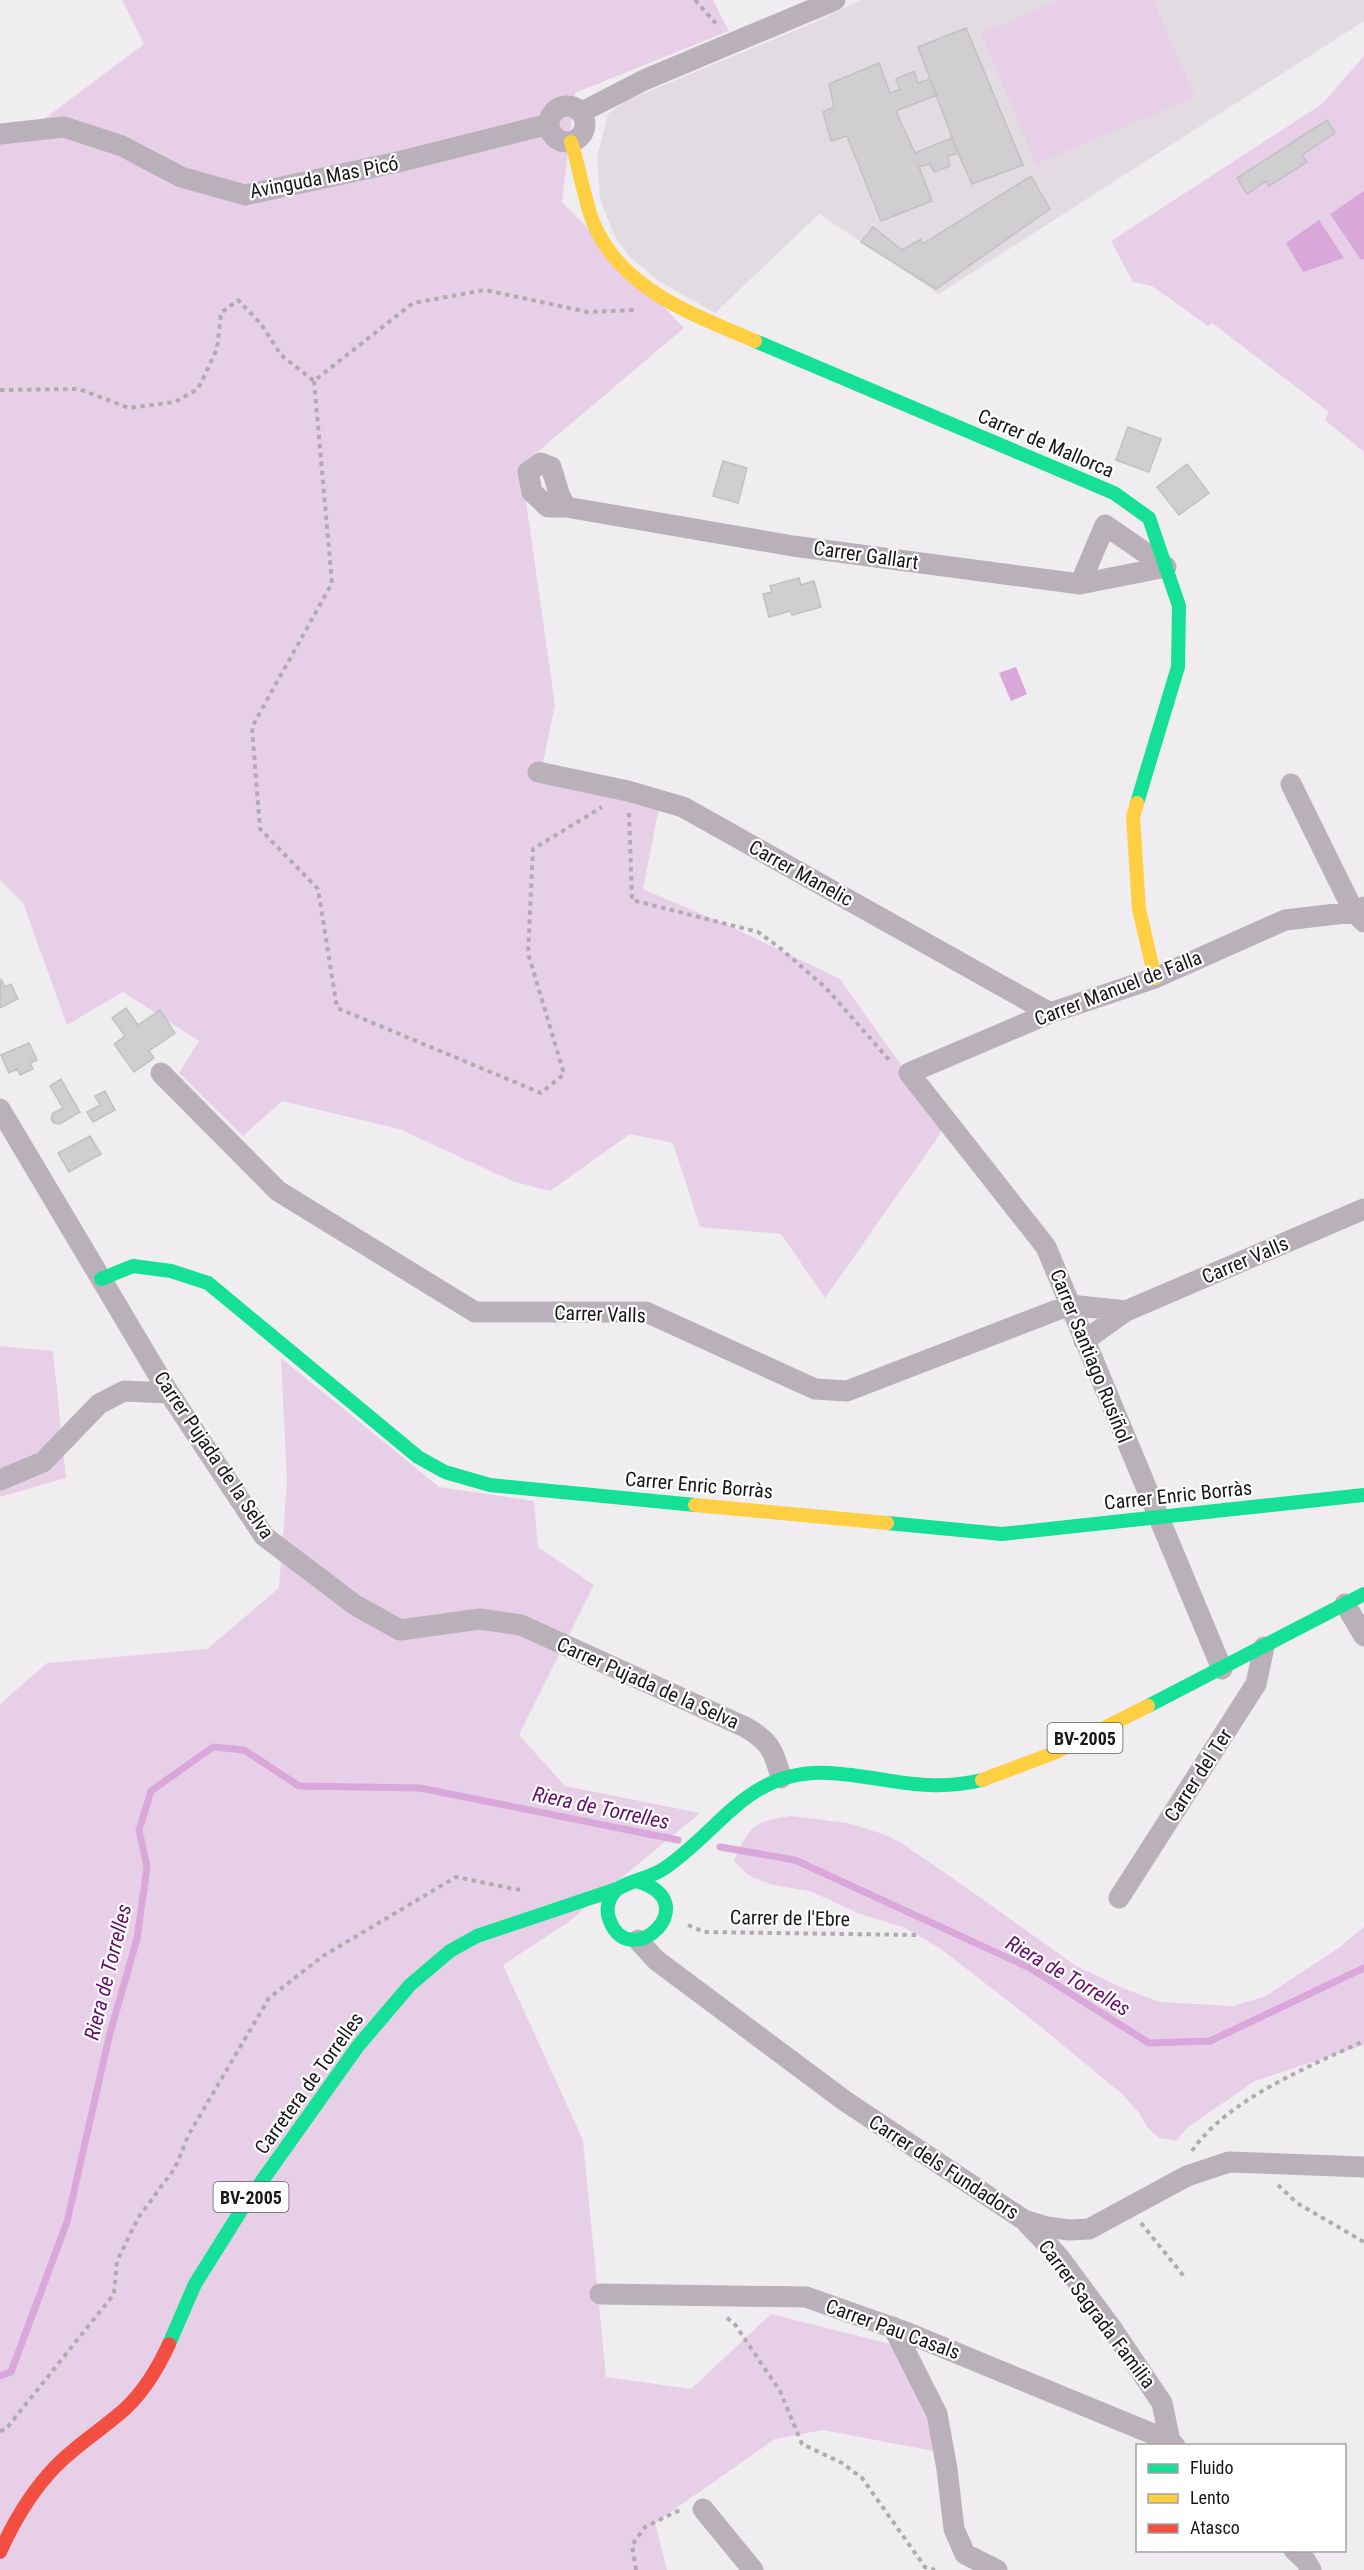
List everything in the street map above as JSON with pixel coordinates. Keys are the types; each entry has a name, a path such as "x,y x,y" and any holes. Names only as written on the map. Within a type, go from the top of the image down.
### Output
{"street":[{"path":"549,124 555,138 571,142 580,137 585,130 586,120 582,112 644,80 835,0"},
{"name":"Avinguda Mas Picó","path":"0,134 64,127 122,146 181,177 245,195 398,162 549,124 552,114 559,107 573,106 582,112"},
{"name":"Carrer de Mallorca","path":"571,142 578,159 586,201 599,240 628,274 681,309 1114,493 1149,518 1179,606 1179,667 1133,817 1139,909 1155,978"},
{"name":"Carrer Gallart","path":"566,507 793,546 1080,584 1166,567"},
{"path":"1080,584 1105,525 1166,567"},
{"name":"Carrer Manelic","path":"538,772 628,791 683,807 1050,1013"},
{"path":"1291,784 1361,914"},
{"name":"Carrer Manuel de Falla","path":"909,1073 1050,1013 1155,978 1285,920 1361,914"},
{"name":"Carrer Valls","path":"161,1073 278,1191 476,1312 646,1312 815,1389 847,1391 1070,1305 1126,1311"},
{"name":"Carrer Santiago Rusiñol","path":"909,1073 1046,1247 1222,1669"},
{"name":"Carrer Pujada de la Selva","path":"0,1109 169,1393 264,1536 355,1605 400,1630 480,1619 521,1625 763,1737 772,1751 781,1778"},
{"name":"Carrer Valls","path":"1084,1341 1126,1311 1364,1209"},
{"name":"Carrer Enric Borràs","path":"100,1279 134,1266 171,1271 208,1283 418,1457 445,1472 490,1485 1002,1534 1364,1495"},
{"path":"0,1480 43,1461 99,1404 124,1391 169,1393"},
{"path":"1355,1599 1364,1636"},
{"name":"BV-2005","path":"617,1889 657,1874 694,1845 743,1796 762,1785 781,1778 814,1772 937,1786 960,1785 998,1777 1065,1748 1355,1599"},
{"name":"Carrer del Ter","path":"1119,1898 1256,1684 1264,1647"},
{"name":"BV-2005","path":"680,1876 694,1845"},
{"path":"639,1881 656,1888 663,1898 666,1911"},
{"path":"610,1922 608,1905 617,1889"},
{"name":"Carretera de Torrelles","path":"0,2552 13,2522 56,2466 112,2421 146,2386 157,2369 186,2300 221,2240 381,2017 415,1980 450,1951 483,1933 520,1918 560,1909 617,1889"},
{"path":"560,1909 610,1922 624,1937 638,1940 651,1937 656,1933 672,1891"},
{"name":"Carrer dels Fundadors","path":"638,1940 656,1960 845,2101 1024,2220 1047,2227 1069,2230 1089,2229 1187,2176 1208,2167 1229,2162 1253,2161 1364,2167"},
{"name":"Carrer Sagrada Familia","path":"1024,2220 1059,2257 1113,2330 1162,2403 1172,2443"},
{"name":"Carrer Pau Casals","path":"600,2295 806,2297 893,2327 1172,2443"},
{"path":"893,2327 937,2414 947,2469 954,2529 965,2554 997,2570"},
{"path":"703,2509 753,2570"},
{"path":"1296,2552 1306,2561 1311,2570"}],"path":[{"path":"695,0 733,44"},
{"path":"314,381 413,303 484,290 588,312 646,310"},
{"path":"0,390 79,389 129,408 175,402 198,389 217,349 221,313 238,300 261,324 281,355 314,381 332,584 252,728 260,829 318,889 337,1008 541,1093 564,1074 528,953 533,849 628,791 632,900 758,932 826,988 894,1066 909,1073"},
{"path":"0,2431 6,2428 114,2294 117,2261 138,2218 175,2168 189,2134 269,1998 323,1956 456,1877 520,1890 560,1909"},
{"name":"Carrer de l'Ebre","path":"666,1911 704,1932 917,1935"},
{"path":"1187,2159 1202,2136 1263,2089 1364,2041"},
{"path":"1253,2161 1297,2203 1364,2242"},
{"path":"1129,2208 1186,2278"},
{"path":"697,2296 734,2323 780,2391 802,2444 842,2463 862,2478 925,2567 935,2570"},
{"path":"636,2570 632,2545 645,2527 679,2510 703,2509"}],"shaded area":[{"path":"122,0 713,0 729,31 575,93 562,202 684,328 521,466 555,705 540,777 659,808 643,889 738,930 840,979 945,1127 825,1298 781,1234 700,1227 673,1143 630,1134 550,1191 512,1181 399,1129 282,1101 243,1136 179,1073 199,1041 123,992 67,1025 23,903 0,880 0,127 44,119 144,44"},
{"path":"861,0 1364,0 1364,21 939,294 819,214 715,313 659,281 629,256 614,235 600,199 597,157 608,114 625,101 811,24"},
{"path":"1060,0 1153,0 1195,97 1036,164 981,33"},
{"path":"1364,56 1364,452 1325,420 1329,412 1212,323 1208,326 1152,286 1133,282 1111,241 1322,104"},
{"path":"1364,191 1364,259 1361,260 1330,214"},
{"path":"1319,220 1344,258 1303,272 1286,243"},
{"path":"1016,667 1027,694 1011,701 999,673"},
{"path":"0,1346 53,1351 66,1478 0,1497"},
{"path":"281,1358 439,1487 534,1501 538,1547 594,1585 519,1735 565,1786 700,1813 567,1923 503,1965 583,2140 606,2377 691,2389 771,2314 906,2348 949,2454 823,2430 775,2439 655,2523 667,2570 0,2570 0,1704 47,1663 207,1649 279,1588 287,1481"},
{"path":"791,1816 848,1823 900,1842 1076,1966 1125,1989 1160,2002 1233,2006 1266,1996 1340,1947 1364,1927 1364,2045 1255,2081 1188,2127 1176,2141 1159,2138 1147,2127 1139,2113 1122,2094 941,1949 903,1927 860,1914 810,1891 772,1885 748,1875 734,1861 748,1834 768,1820"}],"building":[{"path":"966,28 1023,165 972,184 918,47"},
{"path":"879,63 890,93 900,89 896,79 914,71 918,83 930,79 937,95 896,111 915,153 952,138 958,153 948,156 950,166 934,172 930,164 919,167 932,201 881,221 847,136 831,141 823,112 834,107 829,84"},
{"path":"1327,120 1335,133 1302,155 1307,162 1269,186 1266,181 1247,194 1237,178"},
{"path":"1031,176 1050,209 936,289 861,242 873,227 902,250 921,239 923,244"},
{"path":"1128,427 1161,439 1149,472 1116,460"},
{"path":"723,461 747,468 738,503 713,496"},
{"path":"1187,464 1209,493 1179,515 1157,487"},
{"path":"799,578 801,585 814,581 821,607 792,615 790,611 769,617 763,594 772,592 770,586"},
{"path":"1,979 5,987 11,984 18,999 0,1008"},
{"path":"126,1008 138,1025 160,1010 175,1033 149,1051 154,1058 134,1072 114,1044 125,1036 112,1018"},
{"path":"29,1043 37,1060 30,1063 33,1069 20,1075 17,1069 9,1073 1,1055"},
{"path":"61,1079 80,1112 60,1124 54,1123 51,1119 53,1113 63,1108 50,1086"},
{"path":"105,1091 115,1110 93,1122 87,1112 100,1105 95,1096"},
{"path":"90,1136 101,1154 69,1172 58,1153"}],"waterway":[{"name":"Riera de Torrelles","path":"0,2376 11,2372 67,2222 110,2033 137,1939 147,1867 139,1830 151,1791 213,1747 244,1750 299,1786 420,1788 678,1840"},
{"name":"Riera de Torrelles","path":"720,1847 795,1860 1030,1968 1149,2043 1210,2041 1364,1968"}],"traffic: fast":[{"path":"755,341 1114,493 1149,518 1179,606 1178,667 1137,803"},
{"path":"101,1279 133,1266 171,1271 208,1283 418,1457 445,1472 490,1485 695,1505"},
{"path":"887,1523 1002,1534 1364,1495"},
{"path":"1148,1706 1364,1594"},
{"path":"639,1882 658,1892 666,1904 665,1917 657,1929 646,1937 632,1940 620,1935 608,1917 608,1905 616,1890 665,1868 738,1804 777,1781 801,1774 829,1773 923,1785 961,1784 982,1780"},
{"path":"169,2344 195,2284 242,2209 358,2046 410,1985 450,1951 477,1936 617,1889"}],"traffic: slow":[{"path":"571,142 593,222 605,245 621,265 661,297 684,310 755,341"},
{"path":"1137,803 1133,817 1139,909 1155,978"},
{"path":"695,1505 887,1523"},
{"path":"982,1780 1054,1753 1148,1706"}],"traffic: jam":[{"path":"0,2552 17,2518 38,2486 63,2459 133,2401 150,2378 169,2344"}]}
